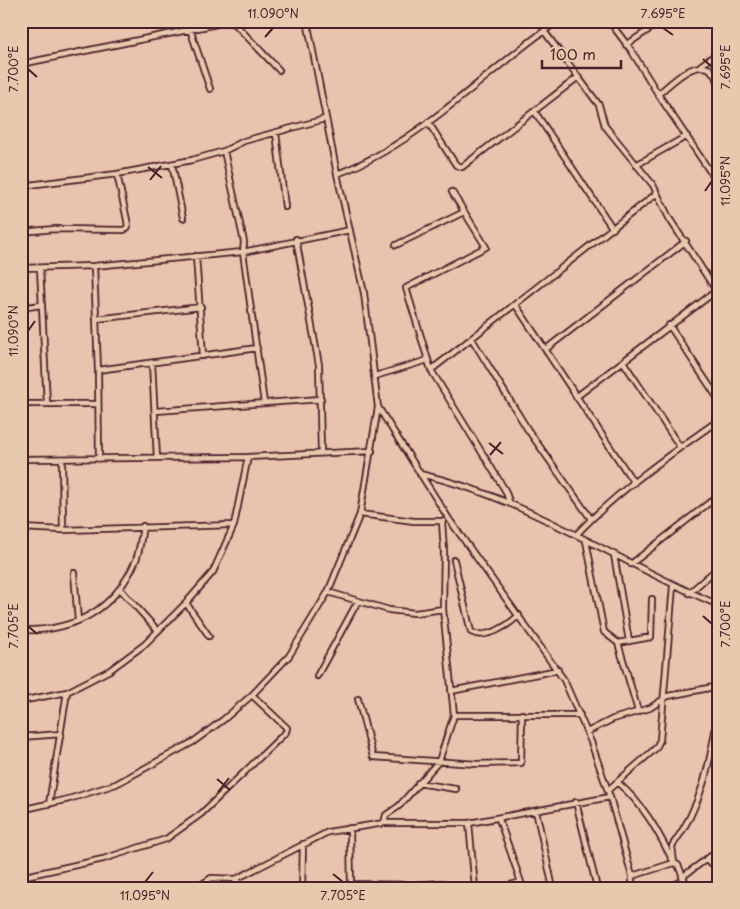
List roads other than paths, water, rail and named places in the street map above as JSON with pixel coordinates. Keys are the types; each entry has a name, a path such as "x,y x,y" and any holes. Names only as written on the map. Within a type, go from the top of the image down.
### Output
{"street":[{"path":"191,21 190,29 210,89"},
{"path":"21,810 49,804 116,784 193,742 252,695 289,656 328,592 360,514 378,407 375,376 364,293 325,119 307,21"},
{"path":"337,174 355,167 428,122 558,21"},
{"path":"609,21 719,185"},
{"path":"626,45 662,21"},
{"path":"21,64 227,22 235,24 279,70"},
{"path":"544,31 599,106 605,126 615,135 653,185 656,194 717,293 576,397"},
{"path":"658,94 690,69 698,67 719,52"},
{"path":"698,67 710,69 719,82"},
{"path":"428,122 456,165 462,168 577,78"},
{"path":"535,112 613,229"},
{"path":"21,186 117,174 172,164 224,151 244,141 325,119"},
{"path":"276,133 285,207"},
{"path":"636,165 687,136"},
{"path":"224,151 244,242 264,403"},
{"path":"172,164 183,218"},
{"path":"21,232 54,229 124,230 128,227 117,174"},
{"path":"452,192 486,247 406,288 431,370 505,490 509,501"},
{"path":"431,370 656,194"},
{"path":"396,245 464,212"},
{"path":"21,268 94,266 244,252 296,239 350,230"},
{"path":"296,239 320,365 321,452"},
{"path":"546,350 686,241"},
{"path":"196,256 203,356"},
{"path":"94,266 99,460"},
{"path":"40,268 47,404"},
{"path":"515,304 634,483"},
{"path":"21,308 41,305"},
{"path":"96,319 200,307"},
{"path":"670,326 719,400"},
{"path":"472,339 528,430 590,519"},
{"path":"98,370 257,348"},
{"path":"375,376 428,360"},
{"path":"152,363 157,458"},
{"path":"624,363 680,447"},
{"path":"156,411 321,399"},
{"path":"21,404 98,404"},
{"path":"378,407 449,519 558,670 580,715 608,790 632,876 632,888"},
{"path":"576,535 590,519 634,483 680,447 719,420"},
{"path":"21,459 248,458 321,452 372,451"},
{"path":"21,701 67,692 110,670 144,645 186,603 212,572 234,525 248,458"},
{"path":"62,460 63,530"},
{"path":"420,474 458,483 509,501 672,586 719,605"},
{"path":"631,564 719,495"},
{"path":"360,514 414,521 442,522 449,519"},
{"path":"384,823 386,815 399,806 439,760 454,715 443,609 444,551 442,522"},
{"path":"21,528 63,530 143,526 234,525"},
{"path":"21,630 46,631 78,621 100,609 120,588 136,560 143,526"},
{"path":"586,540 604,632 618,643 638,711"},
{"path":"614,555 629,641"},
{"path":"454,560 471,632 478,635 499,630 519,615"},
{"path":"689,593 719,567"},
{"path":"74,572 78,621"},
{"path":"608,790 656,748 660,740 672,586"},
{"path":"120,588 158,631"},
{"path":"328,592 389,610 415,613 443,609"},
{"path":"618,643 651,637 652,599"},
{"path":"317,676 358,601"},
{"path":"186,603 209,636"},
{"path":"587,732 613,718 650,708 668,696 719,686 719,666"},
{"path":"451,691 558,670"},
{"path":"49,804 67,692"},
{"path":"21,877 104,859 156,843 178,832 201,814 286,732 287,728 252,695"},
{"path":"358,699 374,757 477,764 521,763 522,714"},
{"path":"674,863 672,846 687,825 700,796 719,709"},
{"path":"454,715 580,715"},
{"path":"21,737 61,734"},
{"path":"617,782 633,796 648,814 674,863 678,865 688,888"},
{"path":"418,783 456,788"},
{"path":"196,888 211,878 236,878 328,832 384,823 470,823 610,797"},
{"path":"576,802 597,888"},
{"path":"536,811 553,888"},
{"path":"499,819 523,888"},
{"path":"470,823 474,888"},
{"path":"350,828 351,886 413,886 442,883"},
{"path":"302,844 302,888"},
{"path":"667,888 683,879 719,850"},
{"path":"706,859 719,869"},
{"path":"632,876 674,863"},
{"path":"236,878 239,887"},
{"path":"500,888 521,882"}]}
